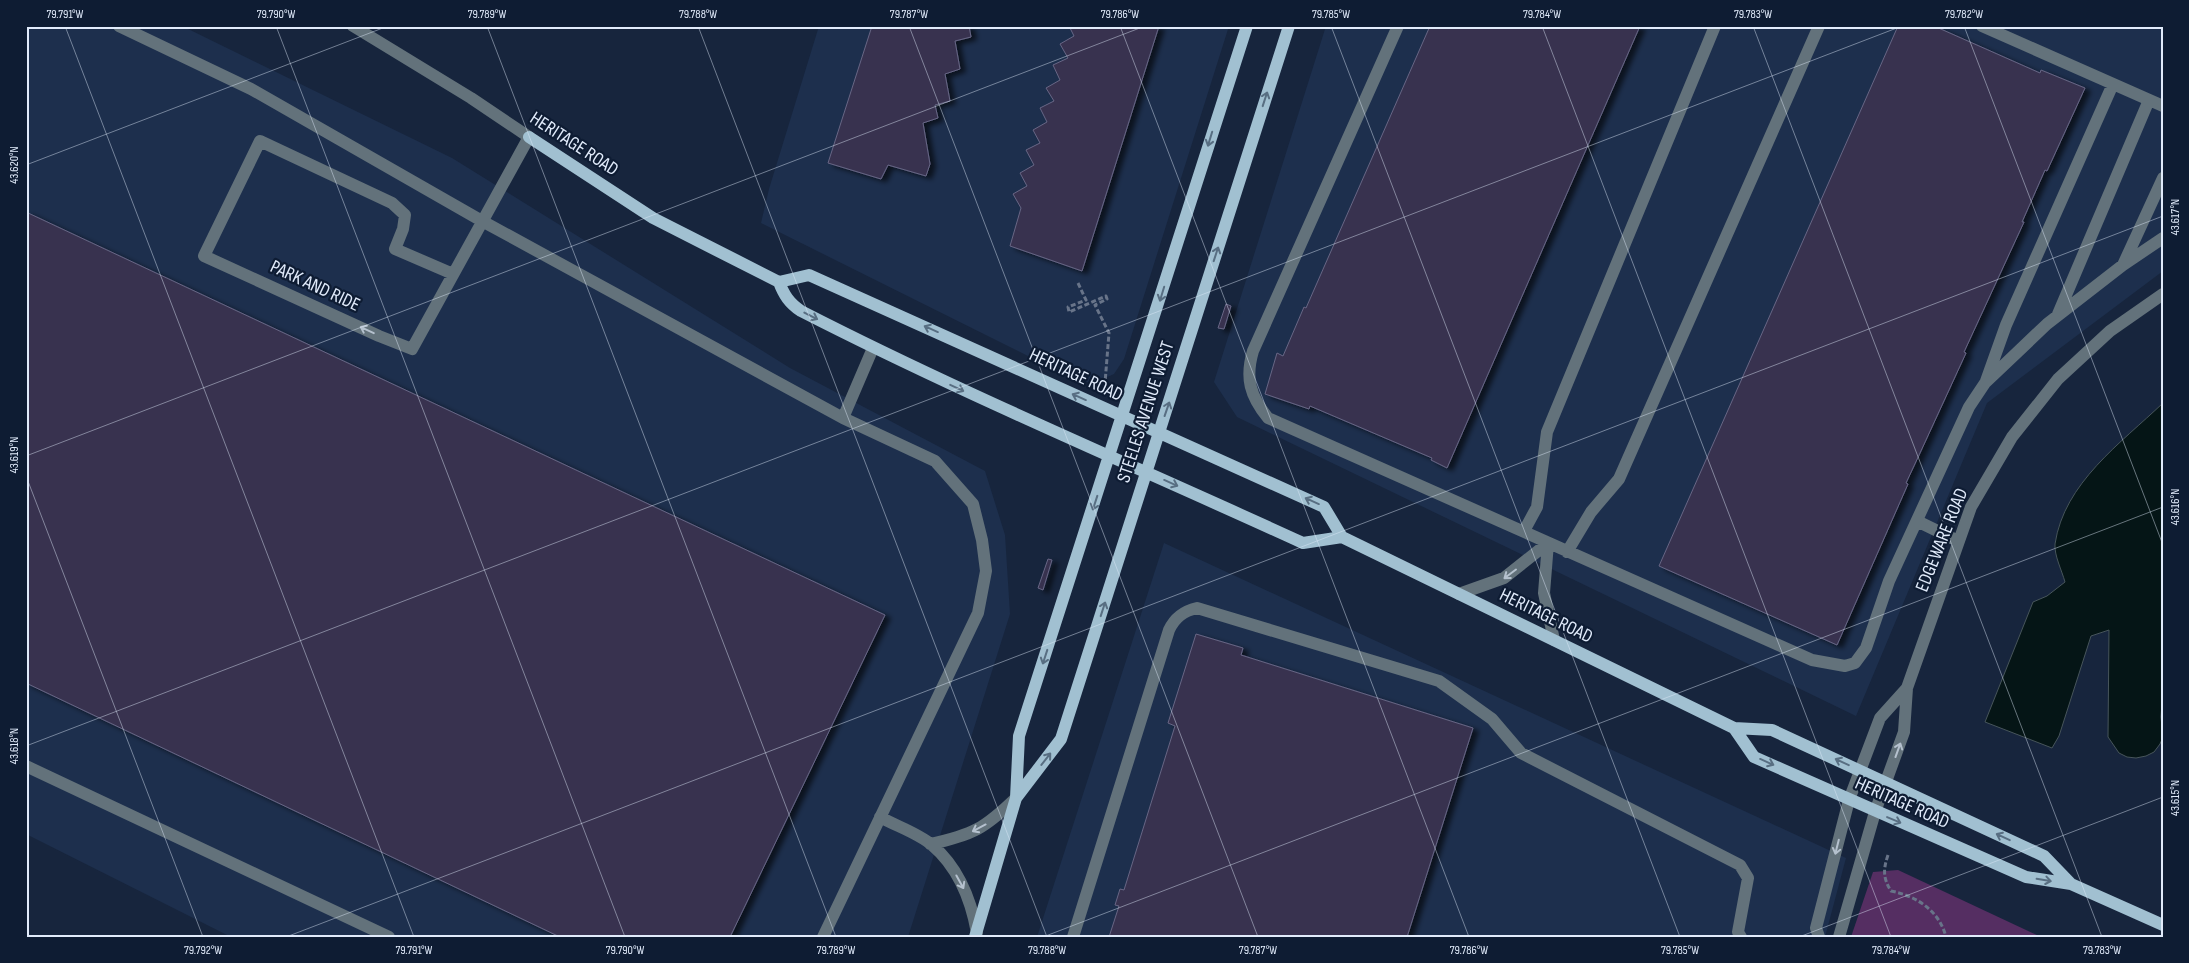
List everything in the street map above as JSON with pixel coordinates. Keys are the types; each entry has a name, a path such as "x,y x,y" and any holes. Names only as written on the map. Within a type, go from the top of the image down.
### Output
{"main road":[{"name":"STEELES AVENUE WEST","path":"977,935 1016,798 1019,736 1247,26"},
{"name":"STEELES AVENUE WEST","path":"1016,798 1061,739 1288,26"},
{"name":"HERITAGE ROAD","path":"529,138 653,218 779,282 809,274 1324,506 1342,537 1734,728 1772,730 2044,856 2071,884"},
{"path":"779,282 788,300 801,311 873,348 1110,456 1303,543 1342,537"},
{"name":"HERITAGE ROAD","path":"1734,728 1754,757 2026,877 2071,884 2163,925"}],"street":[{"path":"119,26 251,89 482,221 843,418 935,461 973,504 982,540 986,571 978,613 823,937"},
{"name":"HERITAGE ROAD","path":"353,26 472,98 529,138"},
{"path":"1398,26 1253,351 1248,368 1251,391 1259,407 1268,418 1812,660 1845,666 1854,663 1866,648 1889,581 1969,407 1985,383 2057,316 2123,265 2163,238"},
{"path":"1524,531 1536,507 1547,432 1716,26"},
{"path":"1567,552 1591,512 1619,479 1819,26"},
{"path":"1982,26 2163,106"},
{"path":"1985,383 2006,325 2113,84"},
{"path":"2057,316 2149,100"},
{"path":"453,274 529,138"},
{"name":"PARK AND RIDE","path":"260,141 392,203 405,215 403,229 395,249 453,274 412,349 379,336 204,256 260,141"},
{"path":"2123,265 2163,178"},
{"name":"EDGEWARE ROAD","path":"1839,937 1875,812 1904,732 1907,688 1971,507 2012,437 2058,379 2110,331 2163,294"},
{"path":"843,418 873,348"},
{"path":"1917,521 1958,541"},
{"path":"1459,594 1504,578 1548,543"},
{"path":"1548,543 1544,593 1554,640"},
{"path":"1073,937 1172,623 1182,613 1197,608 1439,681 1492,719 1521,753 1740,865 1748,878 1738,932 1741,937"},
{"name":"EDGEWARE ROAD","path":"1819,937 1816,928 1849,800 1880,718 1907,688"},
{"path":"26,766 389,937"},
{"path":"930,844 963,837 992,821 1016,798"},
{"path":"880,817 930,844 948,862 962,883 972,906 977,935"}],"path":[{"path":"1078,283 1086,300 1068,308 1069,312 1106,296 1107,300 1096,305 1109,333 1105,383"},
{"path":"1888,855 1884,867 1884,877 1891,891 1909,894 1921,902 1936,917 1946,937"}],"shaded area":[{"path":"26,26 182,26 452,158 790,368 985,471 1005,535 1010,614 908,937 231,937 26,834"},
{"path":"819,26 1229,26 1124,359 1114,374 1096,382 1080,382 761,223 769,189"},
{"path":"1326,26 2163,26 2163,271 1987,403 1856,716 1237,417 1214,382"},
{"path":"2163,403 2163,688 2161,717 2163,737 2160,744 2154,752 2146,756 2127,757 2119,753 2108,737 2109,630 2091,636 2059,736 2052,748 1985,722 2033,602 2047,596 2065,582 2057,558 2055,544 2061,522 2070,502 2082,483 2097,466"},
{"path":"1164,543 1846,858 1825,937 1037,937"},
{"path":"1898,870 2041,937 1851,937 1873,872"}],"building":[{"path":"872,26 969,26 971,37 955,41 960,69 945,74 950,101 935,105 938,118 923,123 930,164 926,176 888,165 881,179 828,163"},
{"path":"1069,26 1159,26 1082,271 1010,246 1021,208 1013,194 1027,186 1020,173 1034,165 1026,150 1040,143 1033,130 1047,122 1040,108 1054,101 1046,88 1060,80 1053,65 1068,58 1060,44 1074,36"},
{"path":"1430,26 1640,26 1447,468 1431,460 1432,458 1310,406 1309,409 1265,394 1277,353 1283,356 1304,307 1306,308"},
{"path":"1898,26 1934,26 2040,73 2041,70 2085,88 2047,171 2045,170 2022,222 2024,222 1964,352 1966,353 1906,483 1908,484 1837,645 1659,566"},
{"path":"26,212 885,615 730,937 560,937 26,683"},
{"path":"1226,304 1231,306 1224,329 1218,328"},
{"path":"1048,559 1052,560 1043,590 1038,588"},
{"path":"1196,634 1243,648 1241,655 1473,728 1407,937 1109,937 1119,906 1115,905 1120,889 1124,890 1175,726 1168,723"}]}
